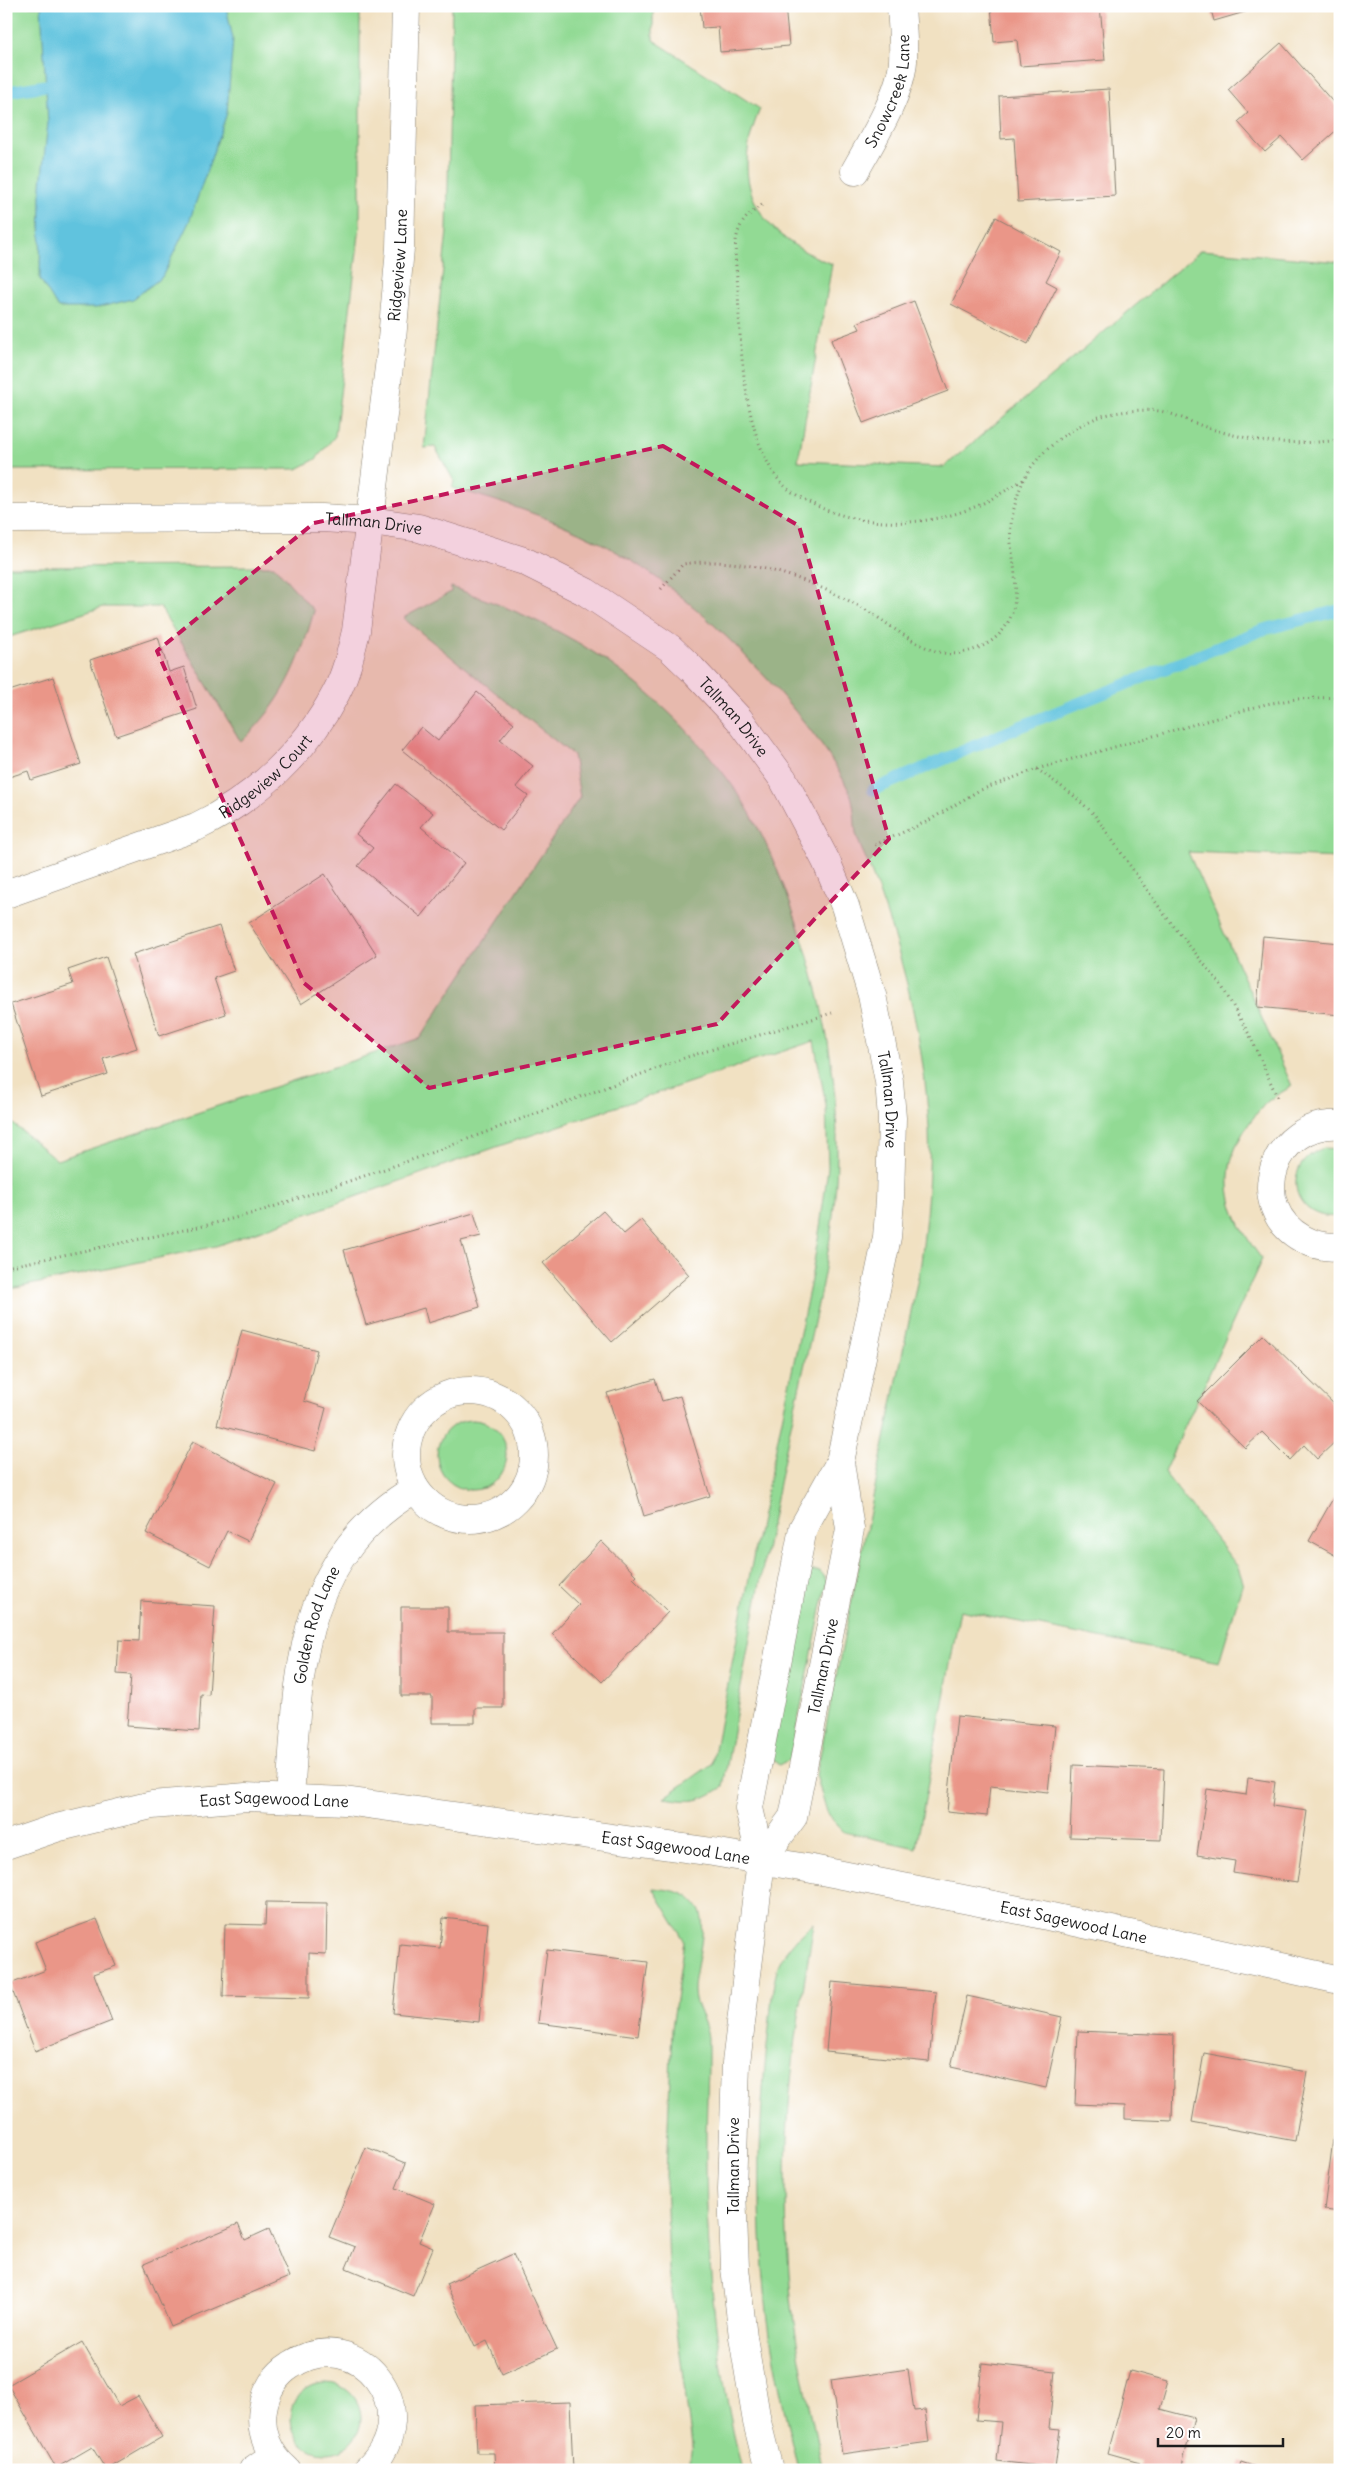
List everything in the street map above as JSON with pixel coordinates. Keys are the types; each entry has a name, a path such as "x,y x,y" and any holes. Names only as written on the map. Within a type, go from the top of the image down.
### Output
{"street":[{"name":"Ridgeview Lane","path":"371,521 391,351 400,248 406,6"},
{"name":"Snowcreek Lane","path":"855,172 880,126 903,62 901,6"},
{"name":"Tallman Drive","path":"6,519 322,518 371,521 418,528 524,561 586,592 670,648 709,686 758,743 783,779 826,861 851,924 872,995 888,1073 892,1118 890,1201 886,1237 840,1462 803,1528 750,1808 761,1861 736,2063 732,2190 735,2268 743,2337 757,2422 769,2470"},
{"name":"Ridgeview Court","path":"6,894 196,827 216,818 262,785 290,759 320,721 336,692 348,662 356,631 371,521"},
{"path":"1340,1126 1328,1124 1308,1129 1291,1140 1278,1157 1271,1177 1272,1198 1280,1218 1294,1234 1312,1244 1340,1246"},
{"path":"458,1391 479,1391 499,1397 516,1410 528,1427 534,1447 533,1464 528,1481 520,1496 507,1508 492,1515 474,1519 457,1518 441,1512 427,1502 416,1489 408,1470 406,1449 411,1429 422,1411 439,1398 458,1391"},
{"name":"Tallman Drive","path":"761,1861 793,1817 841,1577 850,1529 840,1462"},
{"name":"Golden Rod Lane","path":"290,1797 304,1654 320,1595 331,1571 355,1538 379,1513 416,1489"},
{"name":"East Sagewood Lane","path":"6,1845 56,1828 152,1805 217,1798 290,1797 355,1802 713,1852 1029,1912 1340,1980"},
{"path":"271,2465 262,2423 263,2406 269,2389 282,2371 302,2358 336,2354 367,2367 382,2384 391,2406 391,2430 388,2442 383,2453 368,2470"}],"path":[{"path":"762,205 744,218 737,237 741,354 750,407 759,441 779,480 814,505 839,515 862,521 896,522 914,522 977,506 1024,480"},
{"path":"661,589 684,564 711,562 765,569 831,592 861,606 912,640 943,653 959,654 984,647 1001,634 1012,614 1017,596 1010,548 1011,524 1024,480 1030,468 1070,432 1102,416 1135,411 1164,412 1199,425 1259,440 1299,443 1340,440"},
{"path":"875,845 906,833 978,790 1037,768 1266,704 1296,699 1340,697"},
{"path":"1037,768 1073,795 1094,814 1164,914 1221,985 1250,1036 1278,1099"},
{"path":"6,1267 184,1230 258,1212 417,1158 687,1057 832,1013"}],"highlighted area":[{"path":"663,446 799,526 889,839 717,1024 429,1088 304,983 157,651 314,523"}],"green space":[{"path":"6,6 360,6 360,226 335,436 316,459 297,469 6,470"},
{"path":"452,6 653,6 653,40 760,109 751,136 747,161 749,184 756,205 768,223 785,239 832,264 798,461 944,467 1201,250 1340,262 1340,858 1188,852 1292,1086 1267,1102 1248,1125 1237,1144 1231,1163 1229,1181 1231,1200 1237,1219 1262,1259 1164,1472 1238,1567 1243,1582 1219,1662 960,1610 916,1848 844,1832 828,1815 816,1775 921,1263 929,1179 929,1128 922,1060 909,992 890,925 857,836 854,808 850,793 827,753 778,691 716,626 669,587 645,570 593,539 559,524 506,504 452,488 454,481 435,447 424,448 447,231"},
{"path":"274,566 314,611 302,649 287,683 268,713 241,742 160,607 103,607 6,638 6,567"},
{"path":"451,587 526,616 579,643 616,668 654,698 705,751 743,801 770,854 798,926 817,989 824,1021 834,1086 837,1152 836,1187 827,1260 779,1483 723,1787 701,1799 682,1800 664,1798 712,1764 810,1285 828,1168 826,1105 814,1041 505,1144 216,1246 6,1290 6,1118 57,1160 420,1038 580,797 573,755 403,618 451,592"},
{"path":"1324,1148 1340,1149 1340,1216 1324,1216 1311,1211 1302,1202 1297,1191 1296,1178 1300,1166 1310,1156"},
{"path":"465,1420 479,1420 492,1426 501,1435 507,1448 505,1468 497,1480 479,1490 465,1490 452,1484 443,1475 437,1462 437,1448 443,1435 452,1426"},
{"path":"812,1571 819,1571 827,1581 790,1759 779,1765 774,1761 771,1754 806,1576"},
{"path":"653,1888 679,1892 685,1895 695,1903 702,1917 702,1938 694,1991 696,2003 708,2038 706,2163 711,2279 726,2394 742,2470 688,2470 692,2445 669,2271 666,2175 672,2029 684,1940"},
{"path":"814,1923 794,2054 786,2164 787,2246 791,2298 802,2372 823,2470 801,2470 797,2465 785,2411 768,2320 760,2214 760,2143 764,2072 776,1974 780,1961 788,1949"},
{"path":"319,2383 333,2383 346,2389 355,2398 361,2411 359,2431 351,2443 333,2453 319,2453 306,2447 297,2438 291,2425 291,2411 297,2398 306,2389"}],"water":[{"path":"41,6 226,6 233,39 227,113 189,222 162,277 133,299 96,308 58,308 40,279 41,184 48,123"}],"building":[{"path":"700,6 785,6 789,46 720,52 718,27 702,28"},
{"path":"991,6 1100,6 1105,60 1020,66 1017,40 994,42"},
{"path":"1210,6 1262,6 1262,7 1214,21"},
{"path":"1281,43 1340,110 1340,127 1303,160 1282,137 1265,152 1238,122 1248,113 1228,90"},
{"path":"1109,89 1115,196 1018,202 1014,138 1001,139 999,96"},
{"path":"996,217 1061,252 1046,281 1057,287 1028,344 951,304"},
{"path":"914,301 948,391 863,423 831,340 860,329 857,323"},
{"path":"158,637 169,672 184,667 197,709 116,736 90,660"},
{"path":"53,677 81,764 31,780 28,771 6,778 6,692"},
{"path":"477,692 514,723 500,740 533,766 516,787 528,796 501,830 402,750 421,727 438,741"},
{"path":"396,784 433,813 421,827 464,863 421,917 358,866 373,848 356,834"},
{"path":"325,874 377,955 301,1004 249,923"},
{"path":"219,926 234,971 214,978 226,1014 159,1036 133,954"},
{"path":"1263,936 1340,943 1340,1015 1257,1007"},
{"path":"106,957 137,1048 103,1059 108,1074 41,1096 11,1004 73,984 68,970"},
{"path":"603,1211 624,1234 641,1220 689,1275 612,1342 543,1263"},
{"path":"474,1213 481,1236 461,1241 480,1307 428,1323 424,1308 366,1325 344,1250"},
{"path":"242,1330 317,1350 304,1401 326,1408 315,1451 217,1425"},
{"path":"1263,1335 1340,1410 1340,1437 1317,1459 1304,1445 1290,1460 1262,1432 1245,1448 1197,1401"},
{"path":"655,1379 662,1401 680,1396 710,1496 644,1516 607,1393"},
{"path":"193,1441 277,1484 248,1541 227,1531 210,1566 146,1533"},
{"path":"1340,1486 1340,1558 1309,1541"},
{"path":"601,1541 636,1575 633,1578 668,1612 602,1682 552,1634 579,1605 559,1586"},
{"path":"141,1601 215,1606 209,1695 201,1694 199,1731 127,1726 131,1675 117,1674 119,1640 139,1641"},
{"path":"401,1607 448,1607 448,1632 503,1632 503,1708 475,1708 475,1723 432,1723 432,1696 401,1696"},
{"path":"957,1716 1055,1726 1048,1792 990,1786 987,1816 947,1812"},
{"path":"1073,1765 1164,1769 1161,1840 1070,1837"},
{"path":"1248,1778 1275,1782 1272,1806 1307,1811 1297,1883 1233,1873 1235,1861 1197,1855 1207,1789 1246,1795"},
{"path":"266,1902 327,1903 326,1954 309,1953 309,1998 223,1996 225,1924 265,1925"},
{"path":"443,1918 488,1923 479,2022 393,2013 400,1944 440,1948"},
{"path":"97,1919 116,1966 94,1974 112,2021 35,2051 10,1984 46,1970 35,1942"},
{"path":"547,1950 648,1962 638,2036 538,2023"},
{"path":"832,1982 936,1992 929,2062 826,2052"},
{"path":"967,1996 1062,2017 1046,2088 951,2067"},
{"path":"1078,2031 1174,2035 1172,2121 1125,2119 1125,2106 1075,2104"},
{"path":"1204,2053 1307,2072 1295,2141 1192,2122"},
{"path":"1336,2116 1340,2117 1340,2212 1324,2210"},
{"path":"366,2147 406,2163 396,2188 435,2204 419,2242 433,2248 413,2296 346,2268 355,2247 329,2237"},
{"path":"238,2224 245,2240 269,2229 289,2277 171,2327 144,2264"},
{"path":"513,2254 557,2349 502,2374 487,2341 475,2347 446,2284"},
{"path":"82,2342 119,2406 138,2396 162,2437 106,2470 92,2447 56,2468 8,2385"},
{"path":"982,2363 1055,2371 1049,2428 1060,2429 1055,2468 997,2461 1001,2422 976,2420"},
{"path":"908,2369 914,2411 925,2410 929,2442 842,2454 831,2380"},
{"path":"1130,2371 1168,2381 1160,2409 1194,2418 1181,2470 1139,2470 1140,2462 1108,2453"},
{"path":"570,2402 573,2470 495,2470 494,2453 477,2453 475,2405"},
{"path":"1241,2462 1262,2469 1262,2470 1238,2470"}],"waterway":[{"path":"6,92 61,83"},
{"path":"873,790 1019,727 1262,630 1340,610"}]}
